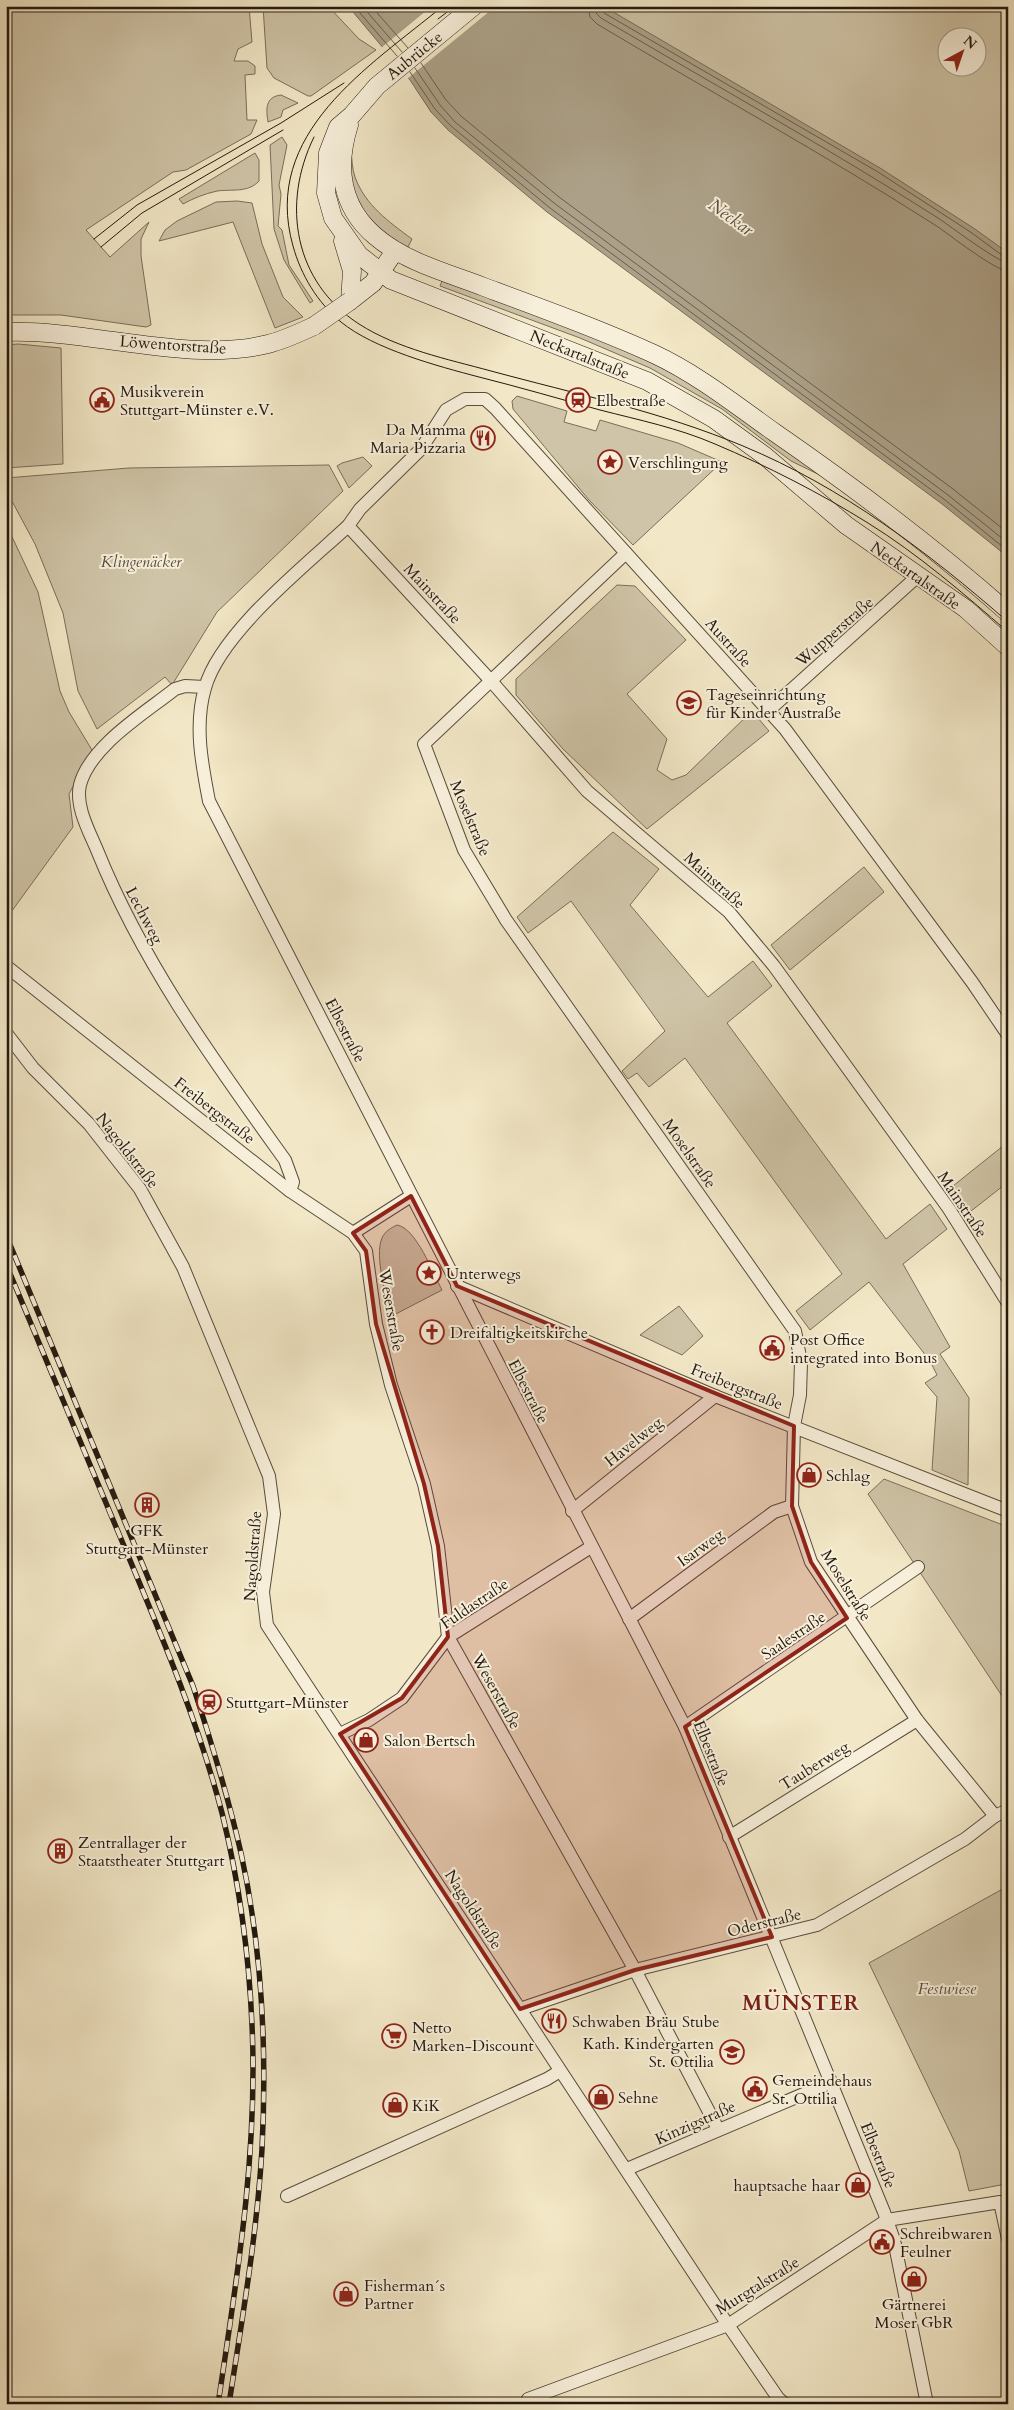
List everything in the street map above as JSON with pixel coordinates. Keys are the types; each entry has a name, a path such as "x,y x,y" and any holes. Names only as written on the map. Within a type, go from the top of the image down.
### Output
{"main road":[{"name":"Aubrücke","path":"377,86 474,6"},
{"name":"Neckartalstraße","path":"377,86 352,115 338,126 326,164 328,204 339,228 359,255 391,280 576,352 655,386 714,419 765,456 846,525 966,609 1008,647"},
{"name":"Neckartalstraße","path":"352,115 342,150 341,172 352,206 374,236 395,250 438,270 584,324 657,355 711,388 830,471 900,523 1008,613"},
{"path":"339,228 352,271 350,302"},
{"name":"Löwentorstraße","path":"6,332 54,333 160,346 222,350 268,344 314,326 350,302 373,283 395,250"}],"street":[{"name":"Elbestraße","path":"495,408 485,399 465,399 446,410 421,449 360,509 348,526 243,624 216,661 205,687 200,722 201,759 210,801 572,1511 685,1727 887,2220 894,2240 927,2404"},
{"name":"Austraße","path":"495,408 769,710 972,982 1008,1035"},
{"name":"Mainstraße","path":"348,526 492,682 587,791 729,912 774,966 949,1210 1008,1303"},
{"name":"Moselstraße","path":"626,553 512,659 492,682 424,744 464,850 506,920 795,1331 801,1362 800,1395 794,1426 792,1506 811,1562 917,1720 995,1816"},
{"name":"Wupperstraße","path":"769,710 919,575"},
{"name":"Lechweg","path":"205,687 185,686 175,689 109,741 84,775 79,799 87,826 113,890 154,968 200,1041 285,1160 293,1182 290,1191"},
{"name":"Freibergstraße","path":"6,966 290,1191 353,1233"},
{"name":"Nagoldstraße","path":"6,1033 33,1068 89,1124 140,1189 183,1267 269,1476 274,1514 263,1592 267,1625 728,2325 778,2398 785,2404"},
{"path":"353,1233 411,1196"},
{"name":"Weserstraße","path":"353,1233 366,1251 376,1324 392,1385 424,1484 438,1546 448,1637 635,1970 718,2128"},
{"name":"Freibergstraße","path":"457,1286 714,1396 1008,1511"},
{"name":"Havelweg","path":"572,1511 714,1396"},
{"name":"Isarweg","path":"629,1619 774,1512 792,1506"},
{"name":"Fuldastraße","path":"340,1734 369,1720 402,1698 448,1637 591,1547"},
{"name":"Saalestraße","path":"685,1727 847,1618 918,1567"},
{"name":"Tauberweg","path":"729,1837 917,1720"},
{"path":"995,1816 1008,1810"},
{"name":"Oderstraße","path":"520,2010 635,1970 817,1925 965,1839 995,1816"},
{"path":"287,2196 547,2079 560,2071"},
{"name":"Kinzigstraße","path":"627,2169 718,2128 832,2082"},
{"name":"Murgtalstraße","path":"528,2399 728,2325 887,2220 1000,2202 1008,2239"}],"highlighted area":[{"path":"411,1196 457,1286 794,1426 792,1506 811,1562 847,1618 685,1727 772,1937 635,1970 520,2009 340,1734 402,1698 448,1637 438,1546 424,1484 376,1324 366,1251 353,1233"}],"green space":[{"path":"6,6 249,6 252,42 238,49 234,61 248,61 255,66 255,74 245,75 247,120 257,120 251,134 186,170 173,172 86,230 110,257 149,222 141,239 141,256 151,325 146,327 61,315 6,315"},
{"path":"263,6 328,6 359,39 376,50 311,96 308,96 274,78 267,68"},
{"path":"590,6 1008,6 1008,263"},
{"path":"281,95 298,103 283,110 281,117 268,122 267,108 269,101"},
{"path":"282,137 287,145 279,185 281,194 278,226 282,230 289,265 313,301 310,303 284,260 274,229 270,145"},
{"path":"351,150 353,171 359,187 379,212 412,239 407,249 380,229 362,210 349,179"},
{"path":"255,153 259,160 259,181 255,185 240,190 212,192 183,204 179,199"},
{"path":"237,201 252,203 262,244 283,297 303,317 275,328 233,222 159,241 165,230 177,221 216,202"},
{"path":"442,281 573,329 625,350 674,374 741,416 826,478 791,461 722,409 650,368 580,338 440,286"},
{"path":"18,344 61,348 63,464 6,468 6,345"},
{"path":"517,396 567,411 564,422 596,431 600,420 678,443 722,462 633,545 589,500 513,409 512,401"},
{"path":"363,457 372,466 349,488 337,466"},
{"name":"Klingenäcker","path":"329,465 343,491 217,612 172,685 165,677 97,729 78,691 63,613 35,544 6,490 6,478 129,468"},
{"path":"6,524 38,592 60,691 69,712 92,750 69,794 73,827 6,919"},
{"path":"617,585 635,586 686,640 627,694 667,739 657,770 672,780 686,775 752,711 769,731 647,829 563,749 516,695 516,679"},
{"path":"613,832 659,869 630,905 708,997 753,961 772,986 727,1023 886,1239 930,1204 947,1229 903,1264 950,1347 940,1354 969,1398 968,1485 932,1470 937,1397 925,1383 937,1375 930,1361 869,1282 810,1330 796,1311 842,1274 685,1058 649,1087 637,1073 628,1079 622,1071 665,1031 571,901 528,933 517,917"},
{"path":"864,867 884,892 790,970 771,945"},
{"path":"1008,1142 1008,1182 966,1215 948,1190"},
{"path":"397,1225 404,1228 417,1242 442,1290 390,1317 379,1255 382,1238 385,1233"},
{"path":"679,1306 703,1336 682,1355 640,1335"},
{"path":"884,1479 1008,1527 1008,1580 1002,1586 1008,1604 1008,1705 868,1494"},
{"name":"Festwiese","path":"1008,1886 1008,2186 1006,2184 969,2191 959,2151 869,1963"}],"water":[{"name":"Neckar","path":"348,6 603,6 880,168 975,229 1008,253 1008,557 942,504 547,212 448,130 431,112 410,80"}],"pier":[{"path":"432,6 496,6 407,79 381,48"}],"tram line":[{"path":"443,6 384,53 328,107 307,136 293,169 287,206 293,246 305,278 324,306 355,332 407,356 462,373 673,429 701,438 754,461 831,501 887,535 975,603 1008,632"},
{"path":"438,19 455,6"},
{"path":"94,239 137,205 281,123 344,83"},
{"path":"101,247 142,213 283,130"},
{"path":"314,137 304,163 298,189 297,215 300,240 307,264 320,286 337,307 359,324 406,347 650,413 712,434 780,462 849,501 883,523 947,571 1008,622"}],"railway":[{"path":"6,1235 193,1686 231,1811 248,1889 254,1926 261,2000 264,2075 262,2149 257,2213 229,2404"},
{"path":"6,1264 148,1602 175,1672 212,1777 233,1865 246,1945 251,1998 252,2120 239,2262 218,2404"}],"place":[{"name":"Musikverein Stuttgart-Münster e.V.","path":"102,400"},
{"name":"Elbestraße","path":"578,400"},
{"name":"Da Mamma Maria Pizzaria","path":"483,438"},
{"name":"Verschlingung","path":"610,462"},
{"name":"Tageseinrichtung für Kinder Austraße","path":"689,703"},
{"name":"Unterwegs","path":"429,1273"},
{"name":"Dreifaltigkeitskirche","path":"432,1332"},
{"name":"Post Office integrated into Bonus","path":"772,1348"},
{"name":"Schlag","path":"809,1475"},
{"name":"GFK Stuttgart-Münster","path":"147,1505"},
{"name":"Stuttgart-Münster","path":"209,1702"},
{"name":"Salon Bertsch","path":"366,1740"},
{"name":"Zentrallager der Staatstheater Stuttgart","path":"60,1851"},
{"name":"Schwaben Bräu Stube","path":"554,2021"},
{"name":"Netto Marken-Discount","path":"394,2036"},
{"name":"Kath. Kindergarten St. Ottilia","path":"732,2052"},
{"name":"Gemeindehaus St. Ottilia","path":"755,2089"},
{"name":"Sehne","path":"601,2097"},
{"name":"KiK","path":"395,2105"},
{"name":"hauptsache haar","path":"858,2185"},
{"name":"Schreibwaren Feulner","path":"882,2242"},
{"name":"Gärtnerei Moser GbR","path":"914,2279"},
{"name":"Fisherman´s Partner","path":"346,2294"}],"district":[{"name":"MÜNSTER","path":"801,2003"}]}
